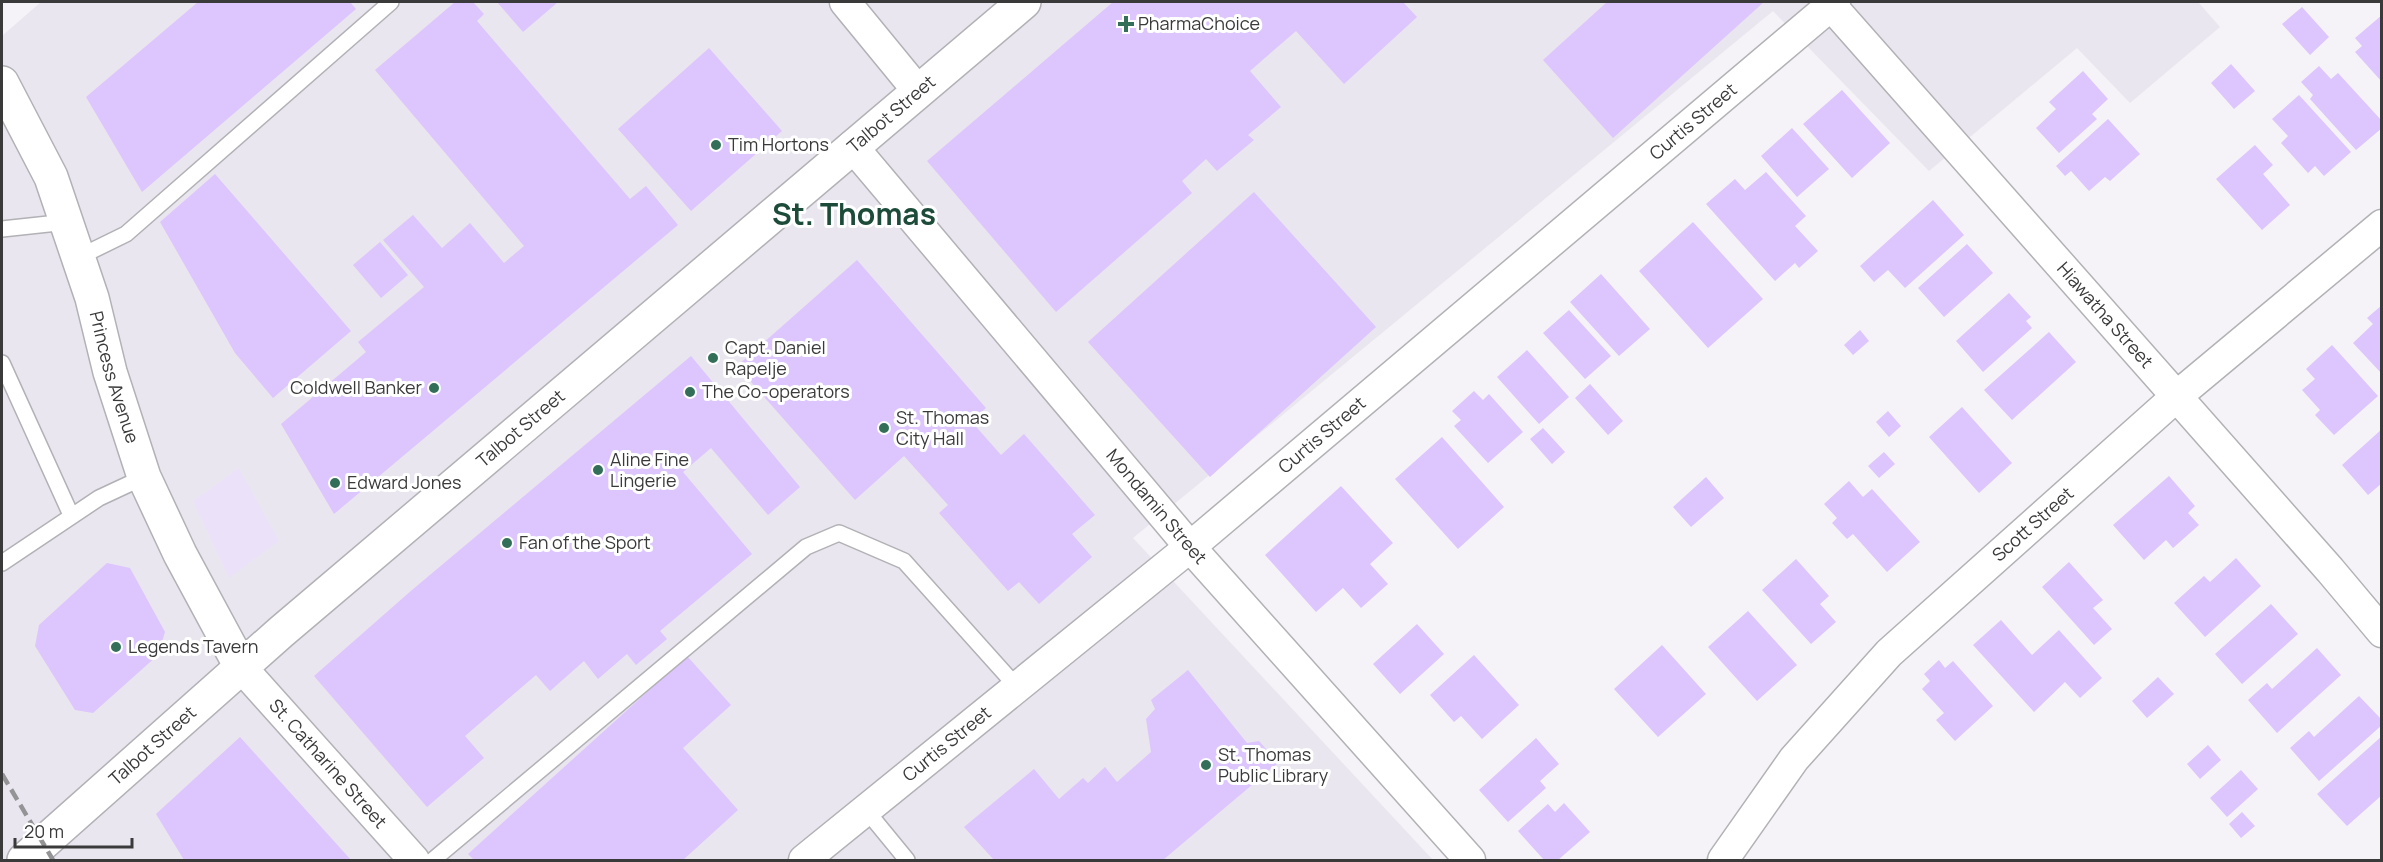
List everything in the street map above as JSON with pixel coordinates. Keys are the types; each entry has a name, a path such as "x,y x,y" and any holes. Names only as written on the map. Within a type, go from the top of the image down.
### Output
{"main road":[{"name":"Talbot Street","path":"24,861 241,667 1024,2"},
{"name":"Princess Avenue","path":"2,83 51,177 92,298 110,372 144,477 176,545 241,667"}],"street":[{"path":"845,2 918,91"},
{"name":"Hiawatha Street","path":"1831,3 2330,570 2382,633"},
{"name":"Curtis Street","path":"804,861 1190,547 1831,3"},
{"name":"Mondamin Street","path":"852,146 1190,547 1470,861"},
{"name":"Scott Street","path":"1723,861 1794,759 1889,652 2177,396 2382,225"},
{"name":"St. Catharine Street","path":"241,667 414,861"}],"lane":[{"path":"79,257 126,234 391,2"},
{"path":"2,229 67,222"},
{"path":"2,363 71,515"},
{"path":"2,563 99,498 144,477"},
{"path":"433,861 806,547 839,533 904,561 1017,687"},
{"path":"866,810 907,861"}],"shaded area":[{"path":"41,2 2198,2 2220,27 2130,103 2077,48 1929,171 1773,11 1133,538 1433,860 2,860 2,36"},
{"path":"239,468 279,541 229,578 193,501"}],"building":[{"path":"198,2 350,2 356,9 142,192 86,97"},
{"path":"455,2 473,2 484,14 477,21 630,199 646,186 678,225 334,514 281,424 366,352 358,342 424,287 383,240 413,215 442,248 470,223 504,263 524,246 375,70"},
{"path":"497,2 558,2 523,32"},
{"path":"1113,2 1403,2 1417,17 1344,84 1296,31 1250,71 1281,107 1248,135 1254,140 1217,171 1206,159 1182,181 1192,193 1056,312 927,161"},
{"path":"1607,2 1764,2 1613,138 1543,60"},
{"path":"2302,7 2329,37 2310,55 2282,24"},
{"path":"2382,15 2382,82 2355,52 2362,46 2355,38"},
{"path":"709,48 782,131 691,211 618,129"},
{"path":"2231,64 2255,91 2234,109 2211,83"},
{"path":"2319,66 2331,79 2338,73 2382,121 2382,128 2356,150 2310,99 2313,95 2301,82"},
{"path":"2083,71 2108,99 2092,114 2097,119 2059,153 2036,128 2056,109 2049,102"},
{"path":"1842,90 1890,143 1852,178 1803,124"},
{"path":"2299,95 2351,152 2324,176 2315,166 2308,173 2281,143 2288,136 2272,119"},
{"path":"2108,119 2140,154 2110,181 2105,177 2089,191 2071,171 2065,176 2056,166"},
{"path":"1792,128 1829,169 1797,197 1761,156"},
{"path":"2255,145 2273,165 2263,174 2290,205 2262,230 2216,179"},
{"path":"1766,172 1806,216 1795,226 1818,251 1799,268 1795,263 1775,281 1706,204 1735,179 1745,190"},
{"path":"215,174 351,331 273,398 235,353 160,222"},
{"path":"1254,192 1376,327 1210,477 1088,342"},
{"path":"1933,200 1964,235 1905,288 1888,270 1874,282 1860,266"},
{"path":"1693,222 1763,299 1708,348 1639,271"},
{"path":"380,242 408,275 381,298 353,265"},
{"path":"1967,244 1993,273 1944,317 1918,288"},
{"name":"St. Thomas City Hall","path":"857,260 986,408 971,421 1001,455 1024,434 1095,515 1072,534 1092,557 1039,604 1019,582 1008,591 939,513 948,505 904,456 855,500 737,366"},
{"path":"1601,274 1650,329 1619,356 1570,302"},
{"path":"2009,293 2031,317 2026,321 2032,328 1983,372 1956,341"},
{"path":"2382,305 2382,374 2353,343 2373,324 2367,318"},
{"path":"1569,310 1611,356 1585,379 1543,333"},
{"path":"1860,330 1869,341 1853,355 1844,345"},
{"path":"2049,332 2076,362 2012,420 1984,390"},
{"path":"2332,345 2378,396 2334,435 2315,415 2320,410 2302,390 2315,379 2306,369"},
{"path":"1527,350 1569,397 1539,424 1497,377"},
{"path":"691,356 800,487 768,515 711,448 683,472 752,554 660,631 667,639 636,665 627,654 598,679 584,661 550,691 536,675 465,736 484,758 427,807 314,676 412,590"},
{"path":"1590,384 1623,421 1608,435 1575,398"},
{"path":"1474,391 1483,400 1489,394 1523,432 1488,463 1454,426 1461,420 1452,411"},
{"path":"1962,407 2012,463 1979,493 1929,437"},
{"path":"1888,411 1901,426 1889,437 1876,422"},
{"path":"1543,428 1565,452 1552,464 1530,439"},
{"path":"2382,429 2382,483 2368,495 2342,465"},
{"path":"1442,437 1504,507 1458,549 1395,479"},
{"path":"1884,452 1895,464 1879,478 1868,466"},
{"path":"2169,476 2195,506 2188,513 2199,525 2173,548 2166,540 2144,560 2113,525"},
{"path":"1706,477 1724,498 1691,527 1673,507"},
{"path":"1849,481 1863,497 1872,489 1920,542 1887,572 1853,534 1847,539 1832,523 1837,518 1824,504"},
{"path":"1341,486 1393,543 1370,564 1388,584 1361,608 1343,588 1316,612 1265,555"},
{"path":"2236,558 2261,586 2205,637 2174,603 2204,576 2210,582"},
{"path":"1796,559 1829,596 1820,604 1836,622 1811,644 1762,590"},
{"path":"2069,562 2103,600 2093,608 2112,629 2094,645 2042,587"},
{"path":"107,563 130,568 165,632 158,655 93,713 75,710 35,646 39,625"},
{"path":"2271,604 2298,634 2242,684 2215,654"},
{"path":"1748,611 1797,665 1757,701 1708,647"},
{"path":"2001,620 2032,655 2059,630 2102,678 2080,698 2065,682 2034,712 1973,645"},
{"path":"1417,624 1444,654 1400,694 1373,664"},
{"path":"1662,645 1706,694 1658,737 1614,689"},
{"path":"2317,648 2341,675 2277,733 2248,700 2267,683 2272,689"},
{"path":"1474,655 1519,705 1482,739 1461,716 1454,722 1430,695"},
{"path":"687,656 731,705 683,748 738,810 683,860 474,860 468,854"},
{"path":"1939,660 1945,668 1953,661 1993,706 1955,741 1936,720 1944,713 1922,689 1930,681 1924,674"},
{"name":"St. Thomas Public Library","path":"1188,670 1247,743 1259,741 1278,763 1163,860 994,860 964,827 1034,769 1059,799 1083,778 1088,783 1105,767 1117,782 1151,752 1146,719 1155,709 1151,700"},
{"path":"2158,677 2174,694 2147,718 2132,701"},
{"path":"2359,696 2382,720 2382,725 2319,781 2290,748 2309,731 2314,737"},
{"path":"2382,736 2382,795 2347,826 2317,794"},
{"path":"240,737 351,860 184,860 156,814"},
{"path":"1536,738 1559,764 1540,781 1546,788 1508,822 1479,790"},
{"path":"2208,745 2221,760 2200,779 2187,764"},
{"path":"2241,770 2258,789 2227,817 2210,798"},
{"path":"1564,803 1590,832 1558,860 1544,860 1518,831 1548,804 1555,812"},
{"path":"2242,812 2255,826 2241,838 2229,824"}],"railway":[{"path":"2,774 53,860"}],"place":[{"name":"PharmaChoice","path":"1126,24"},
{"name":"Tim Hortons","path":"716,145"},
{"name":"Capt. Daniel Rapelje","path":"713,358"},
{"name":"Coldwell Banker","path":"434,388"},
{"name":"The Co-operators","path":"690,392"},
{"name":"St. Thomas City Hall","path":"884,428"},
{"name":"Aline Fine Lingerie","path":"598,470"},
{"name":"Edward Jones","path":"335,483"},
{"name":"Fan of the Sport","path":"507,543"},
{"name":"Legends Tavern","path":"116,647"},
{"name":"St. Thomas Public Library","path":"1206,765"}],"district":[{"name":"St. Thomas","path":"854,215"}]}
